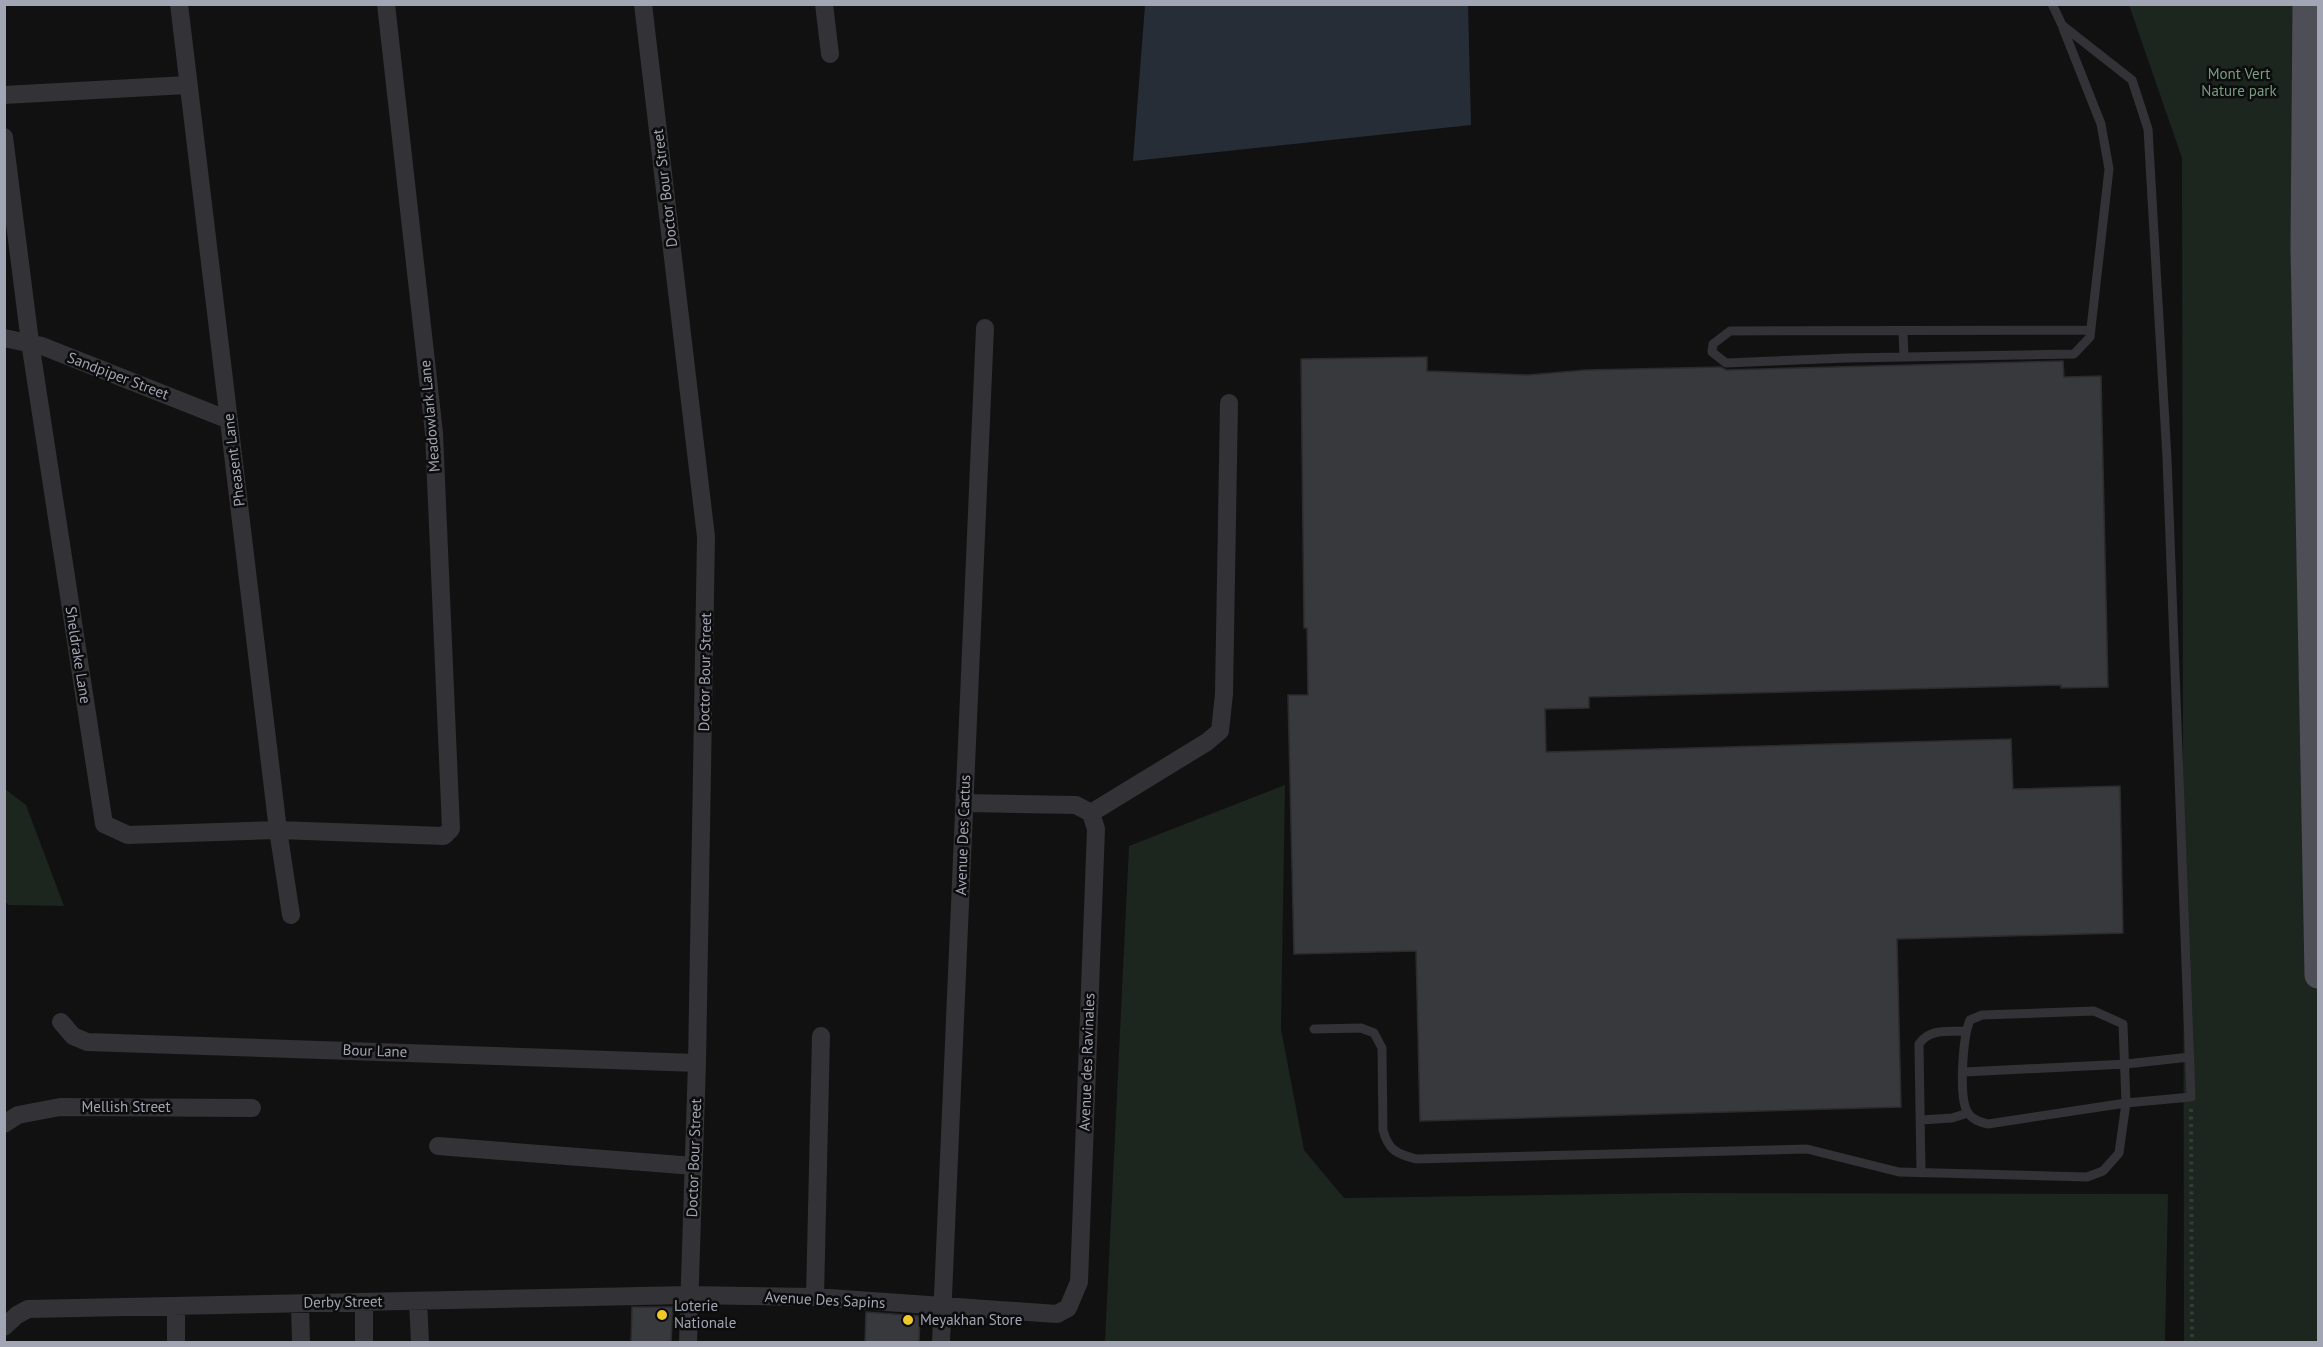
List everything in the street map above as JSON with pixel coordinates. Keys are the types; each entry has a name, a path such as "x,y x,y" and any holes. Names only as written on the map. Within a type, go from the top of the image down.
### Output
{"main road":[{"path":"2306,4 2304,247 2319,975"}],"street":[{"name":"Pheasent Lane","path":"179,4 278,830 291,915"},
{"name":"Meadowlark Lane","path":"386,4 434,434 451,829"},
{"name":"Doctor Bour Street","path":"643,4 706,537 697,1064 688,1342"},
{"path":"824,4 830,54"},
{"path":"4,95 187,85"},
{"name":"Sheldrake Lane","path":"4,137 30,342 104,824 128,835 278,830 444,836 451,829"},
{"name":"Avenue Des Cactus","path":"941,1342 985,328"},
{"name":"Sandpiper Street","path":"4,338 30,342 229,420"},
{"path":"965,803 1076,805 1092,813 1207,742 1220,731 1224,694 1229,402"},
{"name":"Avenue des Ravinales","path":"1068,1308 1079,1282 1096,829 1092,813"},
{"name":"Bour Lane","path":"61,1022 74,1036 87,1042 697,1064"},
{"path":"815,1297 821,1036"},
{"name":"Mellish Street","path":"4,1124 18,1115 60,1107 252,1108"},
{"path":"438,1146 694,1166"},
{"name":"Avenue Des Sapins","path":"688,1295 815,1297 1046,1315 1057,1314 1068,1308"},
{"name":"Derby Street","path":"4,1327 28,1309 688,1295"},
{"path":"418,1301 420,1342"},
{"path":"363,1342 364,1302"},
{"path":"300,1304 301,1342"},
{"path":"176,1306 176,1342"}],"lane":[{"path":"2052,4 2101,124 2109,170 2091,330 2090,337 2074,354 1726,363 1712,352 1713,344 1730,331 2091,330"},
{"path":"1314,1029 1361,1028 1374,1033 1382,1048 1383,1130 1387,1144 1396,1154 1416,1159 1808,1149 1899,1172 2087,1177 2103,1172 2119,1153 2126,1103 2123,1024 2094,1011 1982,1015 1970,1020 1965,1031 1963,1102 1968,1113 1976,1121 1988,1124 2126,1103 2191,1097 2167,458 2148,129 2132,80 2062,25"},
{"path":"1904,332 1904,357"},
{"path":"1921,1173 1919,1044 1925,1035 1931,1033 1965,1031"},
{"path":"1964,1072 2126,1064 2190,1057"},
{"path":"1921,1120 1952,1118 1968,1113"}],"path":[{"path":"2191,1097 2192,1342"}],"green space":[{"name":"Mont Vert Nature park","path":"2129,5 2318,5 2318,1342 2184,1342 2182,158"},
{"path":"1285,785 1281,1029 1304,1150 1344,1198 1679,1193 2168,1194 2165,1342 1105,1342 1129,846"},
{"path":"5,789 26,805 64,906 9,905 5,902"}],"shaded area":[{"path":"1145,5 1468,5 1471,125 1133,161"}],"building":[{"path":"1427,357 1427,371 1528,375 1586,370 1721,367 1726,370 2063,361 2064,377 2101,376 2108,687 2061,688 2061,685 1589,697 1589,708 1545,709 1546,752 2011,739 2013,789 2120,786 2123,933 1897,939 1901,1107 1420,1121 1416,951 1294,954 1288,695 1308,695 1307,628 1304,628 1301,359"},
{"path":"632,1307 673,1307 671,1342 631,1342"},
{"path":"866,1312 920,1316 919,1342 865,1342"}],"place":[{"name":"Loterie Nationale","path":"662,1315"},
{"name":"Meyakhan Store","path":"908,1320"}]}
